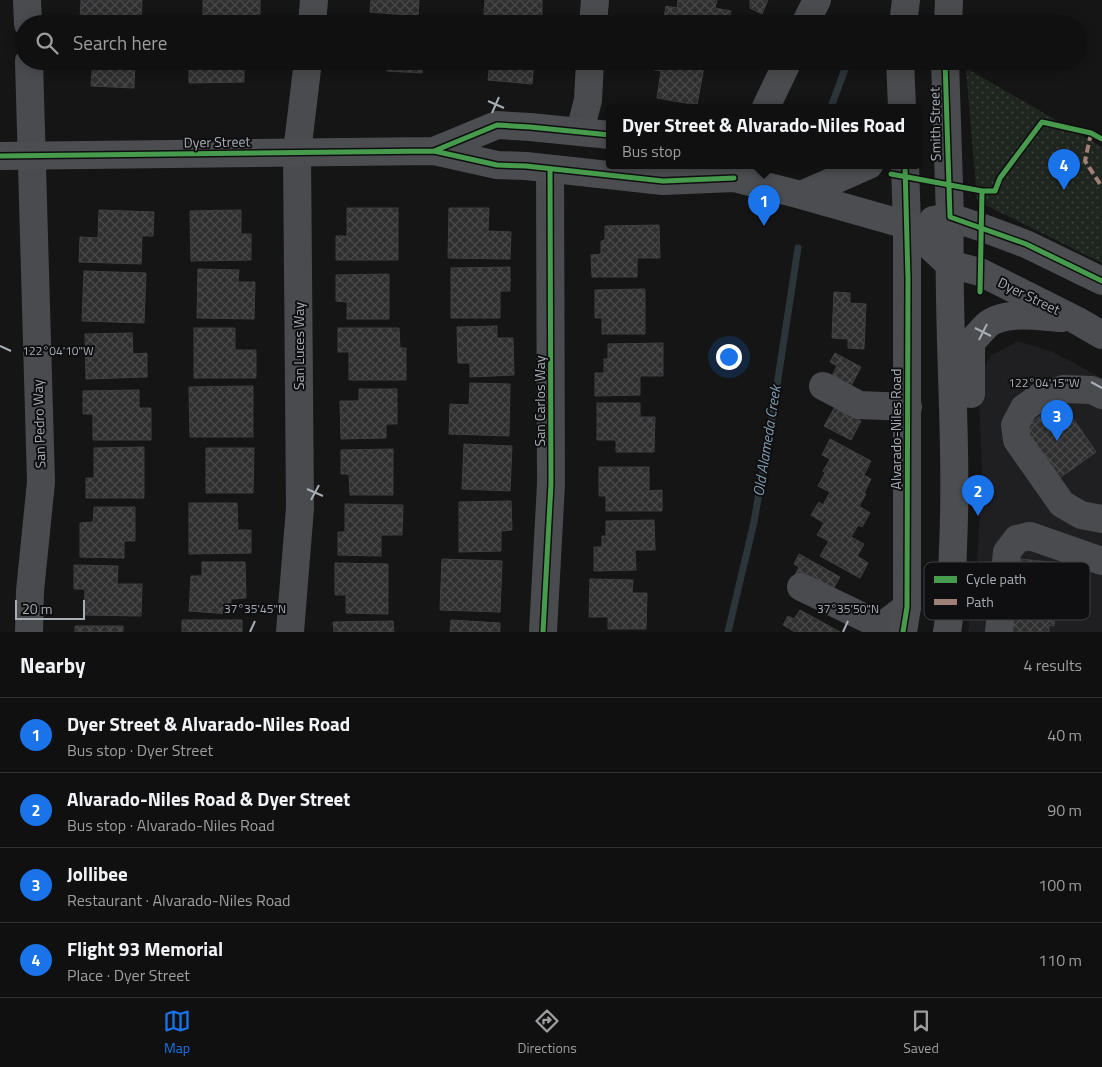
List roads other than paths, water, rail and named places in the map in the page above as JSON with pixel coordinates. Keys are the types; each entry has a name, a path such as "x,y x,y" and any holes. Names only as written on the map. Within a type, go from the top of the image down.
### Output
{"main road":[{"name":"Dyer Street","path":"434,151 497,125 606,134"},
{"name":"Dyer Street","path":"0,156 434,151 497,165 663,181 737,171 801,195 907,225 950,217"},
{"path":"801,195 860,169"},
{"path":"952,562 955,506 949,264 950,217 1026,244 1102,281"},
{"name":"Dyer Street","path":"907,225 949,264 980,272 1102,335"},
{"name":"Alvarado-Niles Road","path":"905,619 908,407 907,225"},
{"path":"955,506 970,464 971,342 989,323 1002,318 1023,315 1076,320"}],"street":[{"path":"27,0 28,15"},
{"path":"313,15 314,0"},
{"path":"593,15 594,0"},
{"path":"810,15 817,0"},
{"path":"904,15 906,0"},
{"path":"948,15 949,0"},
{"name":"San Pedro Way","path":"29,70 40,482 30,591 29,632"},
{"name":"San Luces Way","path":"290,632 300,508 297,152 307,70"},
{"path":"580,131 588,100 590,70"},
{"path":"767,104 784,70"},
{"path":"900,70 902,104"},
{"name":"Smith Street","path":"945,70 950,217"},
{"name":"San Carlos Way","path":"543,632 551,484 550,169"},
{"path":"905,169 907,225"},
{"path":"823,386 859,405 908,407"},
{"path":"1102,395 1092,390 1063,389 1041,396 1024,408 1015,425 1017,440 1062,504 1081,515 1102,519"},
{"path":"1006,562 1007,552 1017,539 1030,536 1102,561"},
{"path":"802,587 882,626 905,619"}],"waterway":[{"name":"Old Alameda Creek","path":"832,104 845,70"},
{"name":"Old Alameda Creek","path":"728,632 754,522 798,248"}],"place":[{"name":"Flight 93 Memorial","path":"1064,190"},
{"name":"Dyer Street & Alvarado-Niles Road","path":"764,226"},
{"name":"Jollibee","path":"1057,441"},
{"name":"Alvarado-Niles Road & Dyer Street","path":"978,516"}]}
